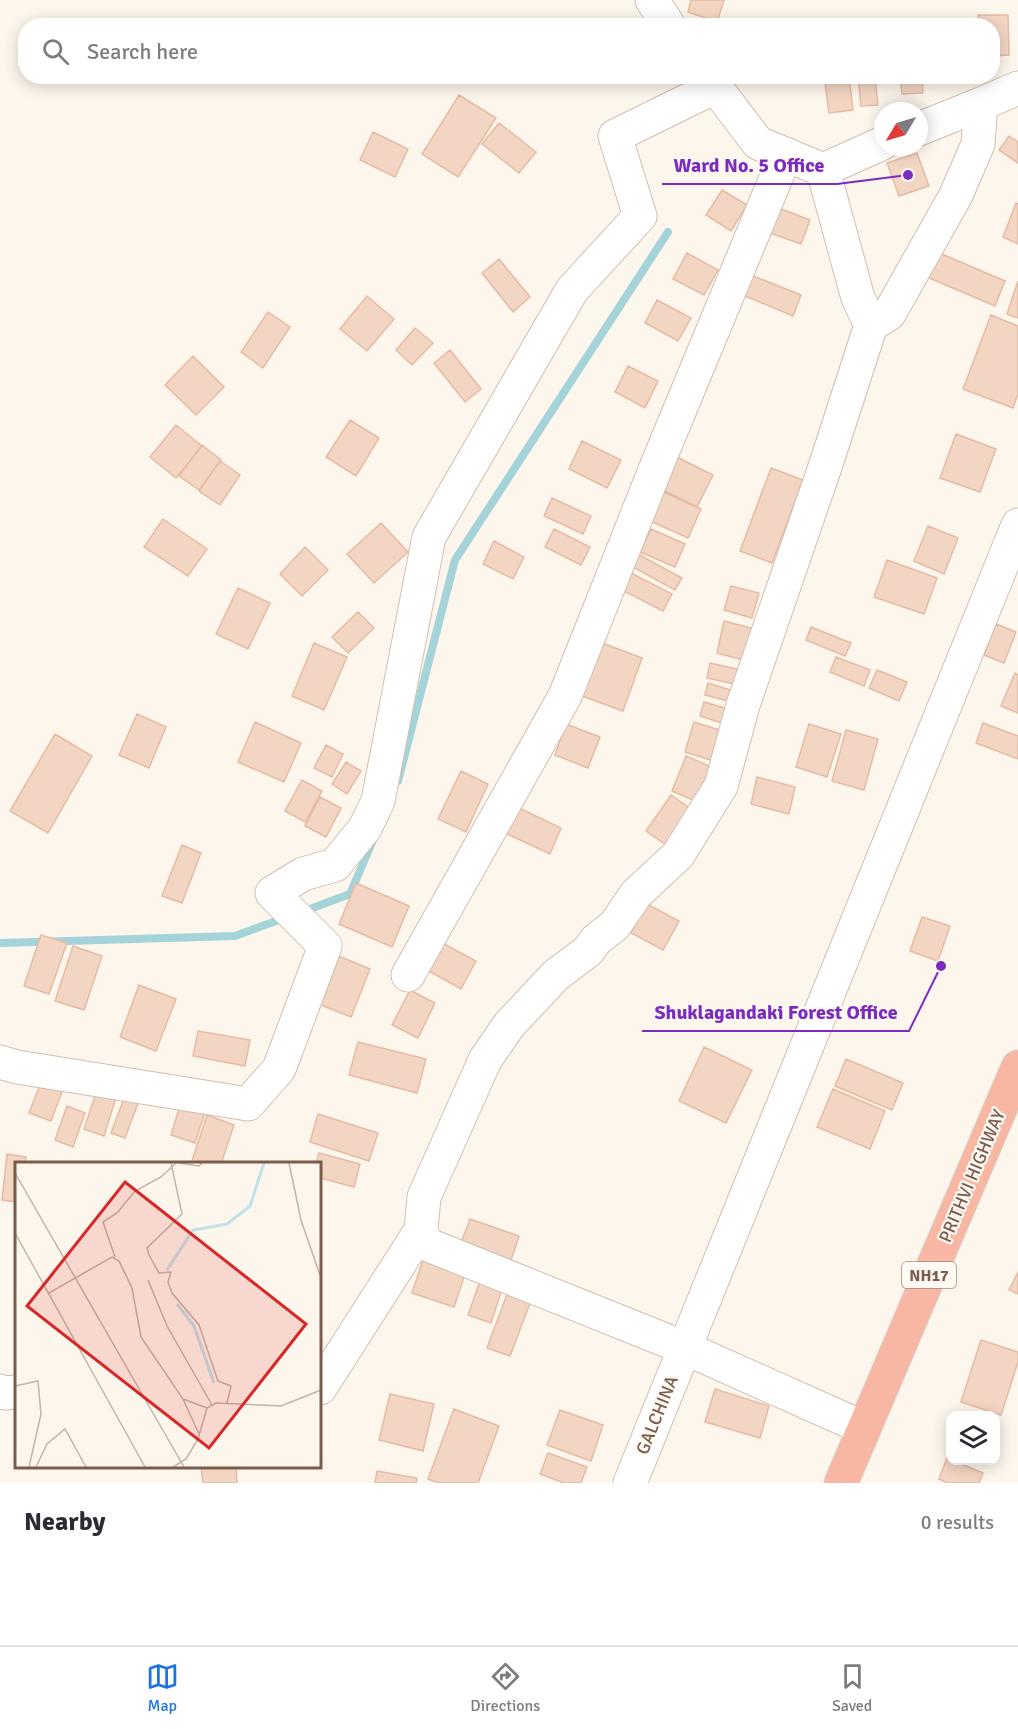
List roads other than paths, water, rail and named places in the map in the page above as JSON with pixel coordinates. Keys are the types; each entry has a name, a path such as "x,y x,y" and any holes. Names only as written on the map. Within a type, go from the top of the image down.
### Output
{"highway":[{"name":"PRITHVI HIGHWAY","path":"841,1483 1018,1067"}],"street":[{"path":"652,0 664,18"},
{"path":"0,1062 17,1067 248,1104 279,1069 325,946 272,893 303,874 335,865 364,828 378,801 429,537 572,290 640,216 615,136 707,84"},
{"path":"713,84 758,143 823,170 874,147"},
{"path":"928,125 1018,88"},
{"path":"864,1428 685,1348 431,1246 423,1239 424,1197 485,1060 509,1025 556,975 588,951 596,940 615,925 636,894 678,855 722,786 744,705 871,325 888,314 956,195 978,144 981,104"},
{"path":"408,975 565,696 659,460 786,154"},
{"path":"823,170 858,298 871,325"},
{"name":"GALCHINA","path":"630,1483 1018,525"},
{"path":"321,1387 422,1230"},
{"path":"0,1391 15,1392"}],"waterway":[{"path":"398,781 455,560 668,232"},
{"path":"302,912 350,894 373,840"},
{"path":"0,943 235,936 287,917"}],"place":[{"name":"Ward No. 5 Office","path":"908,175"},
{"name":"Shuklagandaki Forest Office","path":"941,966"}]}
